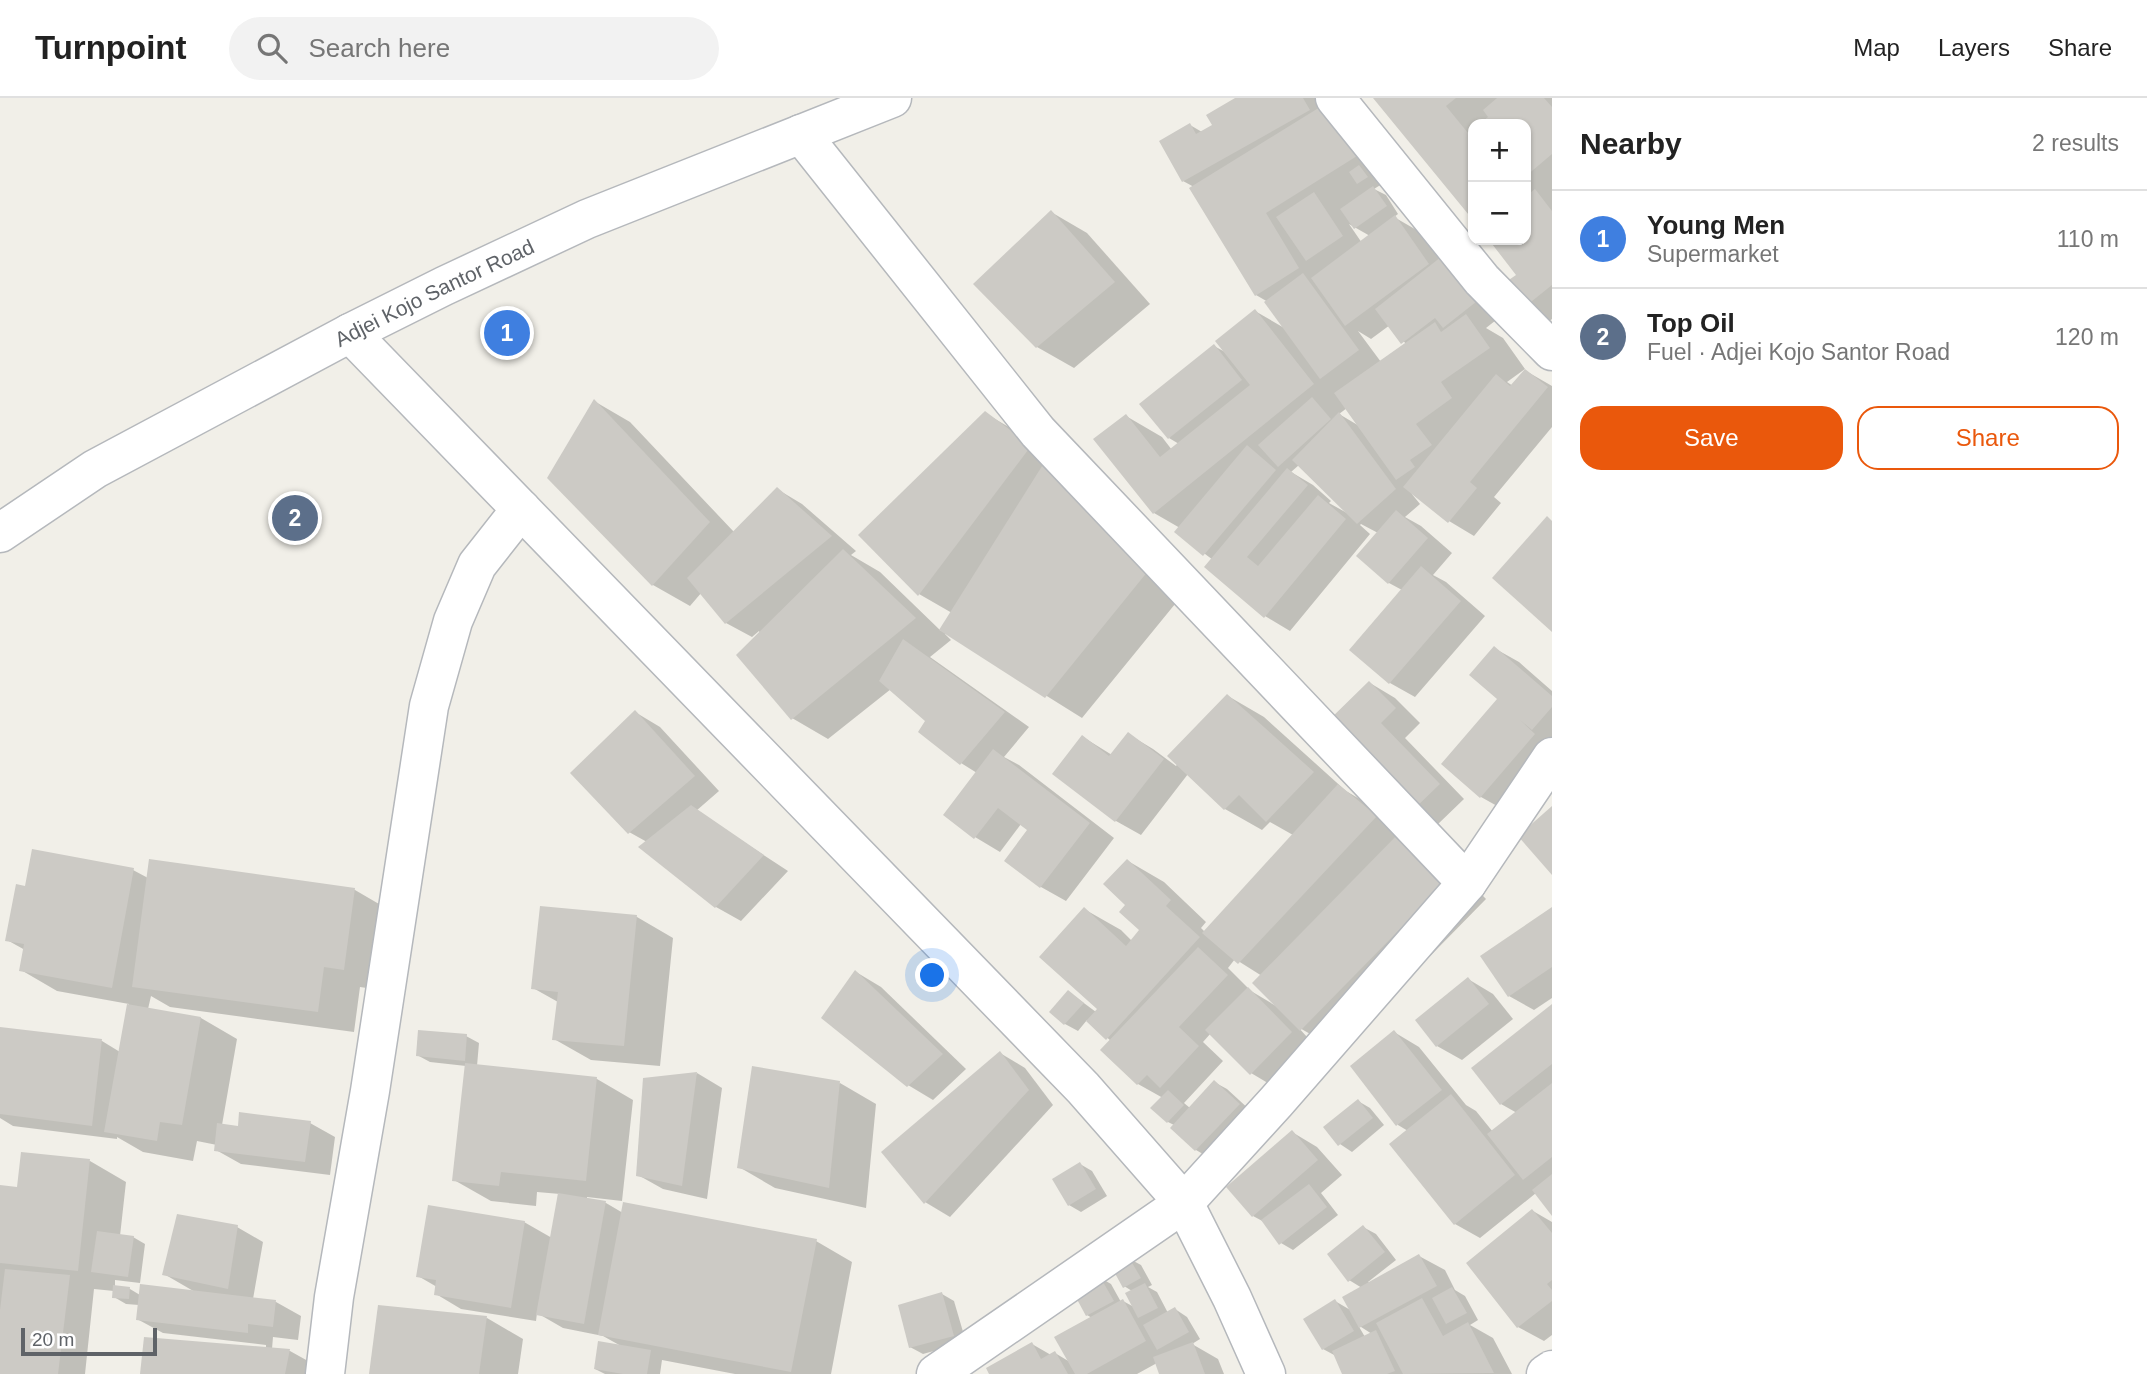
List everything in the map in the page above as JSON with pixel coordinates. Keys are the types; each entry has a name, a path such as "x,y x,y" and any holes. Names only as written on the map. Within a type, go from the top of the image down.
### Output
{"street":[{"name":"Adjei Kojo Santor Road","path":"0,533 94,469 444,286 587,219 892,98"},
{"path":"1335,98 1482,280 1552,351"},
{"path":"801,134 1038,432 1467,883"},
{"path":"350,334 1083,1088 1184,1203 1232,1298 1266,1374"},
{"path":"325,1374 334,1297 370,1091 429,706 453,621 477,565 520,509"},
{"path":"936,1374 1184,1203 1467,883 1552,757"},
{"path":"1546,1374 1552,1370"}],"building":[{"path":"1235,98 1303,98 1310,110 1182,182 1159,141 1190,123 1196,134 1212,125 1206,115"},
{"path":"1373,98 1456,98 1446,106 1468,133 1468,214"},
{"path":"1497,98 1544,98 1552,107 1552,154 1531,172 1531,119 1485,119 1488,117 1483,110"},
{"path":"1325,104 1357,156 1266,213 1299,268 1255,296 1189,188"},
{"path":"1359,165 1368,177 1357,184 1349,172"},
{"path":"1373,186 1387,206 1354,229 1340,209"},
{"path":"1535,189 1552,211 1552,285 1522,309 1503,284 1516,275 1493,245 1531,245 1531,192"},
{"path":"1314,192 1343,236 1306,261 1276,217"},
{"path":"1051,210 1115,282 1036,348 973,284"},
{"path":"1395,215 1429,264 1345,326 1311,278"},
{"path":"1446,253 1481,298 1443,328 1435,318 1401,344 1375,309"},
{"path":"1303,273 1359,350 1320,379 1264,302"},
{"path":"1255,309 1314,384 1153,514 1093,439 1126,414 1160,457 1250,385 1215,341"},
{"path":"1466,314 1490,348 1441,382 1452,398 1416,424 1432,445 1410,460 1415,467 1396,480 1334,393 1435,322 1441,332"},
{"path":"1214,344 1242,380 1168,439 1139,404"},
{"path":"1525,369 1548,387 1470,482 1477,488 1448,523 1403,487 1496,374 1510,386"},
{"path":"1312,397 1331,419 1278,467 1258,445"},
{"path":"594,399 710,522 652,586 547,478"},
{"path":"985,411 1031,446 918,596 858,535"},
{"path":"1339,412 1396,489 1357,524 1292,460"},
{"path":"1247,445 1276,470 1203,556 1174,532"},
{"path":"1044,463 1157,560 1045,698 939,630"},
{"path":"1287,468 1308,485 1247,557 1258,566 1318,495 1346,519 1264,618 1204,567"},
{"path":"777,487 832,536 725,624 687,578"},
{"path":"1396,510 1428,538 1388,584 1356,556"},
{"path":"1547,516 1552,521 1552,632 1492,578"},
{"path":"843,549 916,618 791,720 736,655"},
{"path":"1421,566 1461,601 1389,684 1349,650"},
{"path":"903,639 1005,712 960,765 918,732 925,721 879,681"},
{"path":"1494,646 1552,696 1552,707 1532,730 1520,720 1535,734 1480,798 1441,764 1497,699 1469,675"},
{"path":"1369,681 1396,708 1381,723 1440,784 1411,812 1325,724"},
{"path":"1227,694 1314,772 1266,822 1239,795 1224,810 1167,756"},
{"path":"635,710 695,776 628,834 570,773"},
{"path":"1128,732 1164,759 1115,822 1052,774 1082,735 1109,756"},
{"path":"993,749 1090,823 1040,888 1004,861 1027,830 998,808 974,839 943,815"},
{"path":"1338,784 1377,816 1238,964 1202,933"},
{"path":"691,805 764,855 715,908 638,847"},
{"path":"1552,806 1552,875 1518,836"},
{"path":"1403,829 1451,877 1300,1031 1252,983"},
{"path":"32,849 134,868 112,988 19,971 24,944 5,941 16,884 25,886"},
{"path":"149,859 355,888 344,970 324,967 318,1012 132,987"},
{"path":"1127,859 1171,900 1166,906 1200,937 1106,1040 1086,1021 1097,1009 1039,957 1084,907 1126,946 1139,930 1119,912 1125,905 1103,884"},
{"path":"540,906 637,915 624,1046 552,1040 558,992 531,989"},
{"path":"1552,907 1552,967 1508,997 1480,956"},
{"path":"1198,947 1228,975 1179,1027 1199,1046 1160,1088 1147,1075 1137,1085 1100,1050"},
{"path":"855,970 943,1054 907,1087 821,1018"},
{"path":"1468,977 1489,1004 1436,1047 1415,1020"},
{"path":"1248,987 1292,1032 1250,1075 1205,1030"},
{"path":"1068,990 1084,1003 1064,1025 1049,1012"},
{"path":"127,1004 201,1017 182,1125 160,1122 157,1141 104,1132"},
{"path":"1552,1004 1552,1064 1500,1105 1471,1068"},
{"path":"0,1027 102,1039 92,1126 0,1114"},
{"path":"418,1030 467,1034 465,1061 416,1056"},
{"path":"1394,1030 1442,1090 1396,1126 1350,1066"},
{"path":"1000,1051 1029,1090 924,1204 881,1152"},
{"path":"465,1063 597,1077 586,1181 501,1172 499,1186 452,1181"},
{"path":"752,1066 840,1081 829,1188 737,1168"},
{"path":"697,1072 682,1186 636,1176 643,1078"},
{"path":"1214,1080 1240,1104 1195,1151 1170,1128"},
{"path":"1552,1083 1552,1157 1523,1180 1487,1134"},
{"path":"1168,1090 1184,1105 1167,1123 1150,1108"},
{"path":"1451,1094 1515,1175 1454,1225 1389,1144"},
{"path":"1358,1099 1373,1118 1338,1146 1323,1127"},
{"path":"239,1112 311,1121 305,1162 214,1151 217,1123 238,1126"},
{"path":"1292,1130 1318,1160 1252,1217 1226,1187"},
{"path":"21,1152 90,1159 78,1271 0,1263 0,1185 17,1187"},
{"path":"1080,1162 1096,1189 1068,1206 1052,1179"},
{"path":"1552,1174 1552,1216 1532,1190"},
{"path":"1309,1184 1327,1207 1279,1245 1261,1220"},
{"path":"558,1193 606,1201 584,1324 536,1315"},
{"path":"623,1202 817,1239 791,1372 598,1335"},
{"path":"428,1205 525,1221 511,1308 434,1295 436,1280 416,1277"},
{"path":"1532,1209 1552,1233 1552,1280 1547,1284 1552,1290 1552,1301 1517,1328 1466,1263"},
{"path":"177,1214 238,1225 228,1289 162,1275"},
{"path":"1363,1225 1385,1252 1348,1282 1327,1254"},
{"path":"97,1231 134,1236 128,1277 91,1272"},
{"path":"1419,1254 1437,1286 1359,1328 1342,1297"},
{"path":"1128,1256 1141,1278 1123,1288 1111,1266"},
{"path":"5,1269 70,1275 58,1374 0,1374 0,1310"},
{"path":"1099,1275 1114,1301 1086,1316 1072,1290"},
{"path":"1145,1283 1158,1308 1138,1318 1125,1293"},
{"path":"140,1284 276,1300 273,1327 248,1324 248,1333 136,1320"},
{"path":"113,1285 130,1287 129,1299 112,1298"},
{"path":"1452,1287 1467,1313 1446,1324 1432,1298"},
{"path":"942,1292 954,1336 909,1348 898,1305"},
{"path":"1422,1298 1443,1336 1468,1322 1494,1373 1403,1374 1376,1323"},
{"path":"1123,1299 1146,1341 1087,1374 1075,1374 1054,1337"},
{"path":"1335,1299 1354,1331 1322,1350 1303,1319"},
{"path":"378,1305 487,1316 479,1374 369,1374"},
{"path":"1175,1307 1189,1332 1157,1350 1143,1325"},
{"path":"1376,1330 1395,1371 1387,1374 1342,1374 1332,1351"},
{"path":"144,1337 290,1349 285,1374 140,1374"},
{"path":"598,1341 651,1350 647,1374 623,1374 594,1369"},
{"path":"1032,1342 1041,1359 1055,1351 1068,1374 989,1374 986,1368"},
{"path":"1193,1342 1205,1374 1159,1374 1153,1357"}],"place":[{"name":"Young Men","path":"507,333"},
{"name":"Top Oil","path":"295,518"}]}
